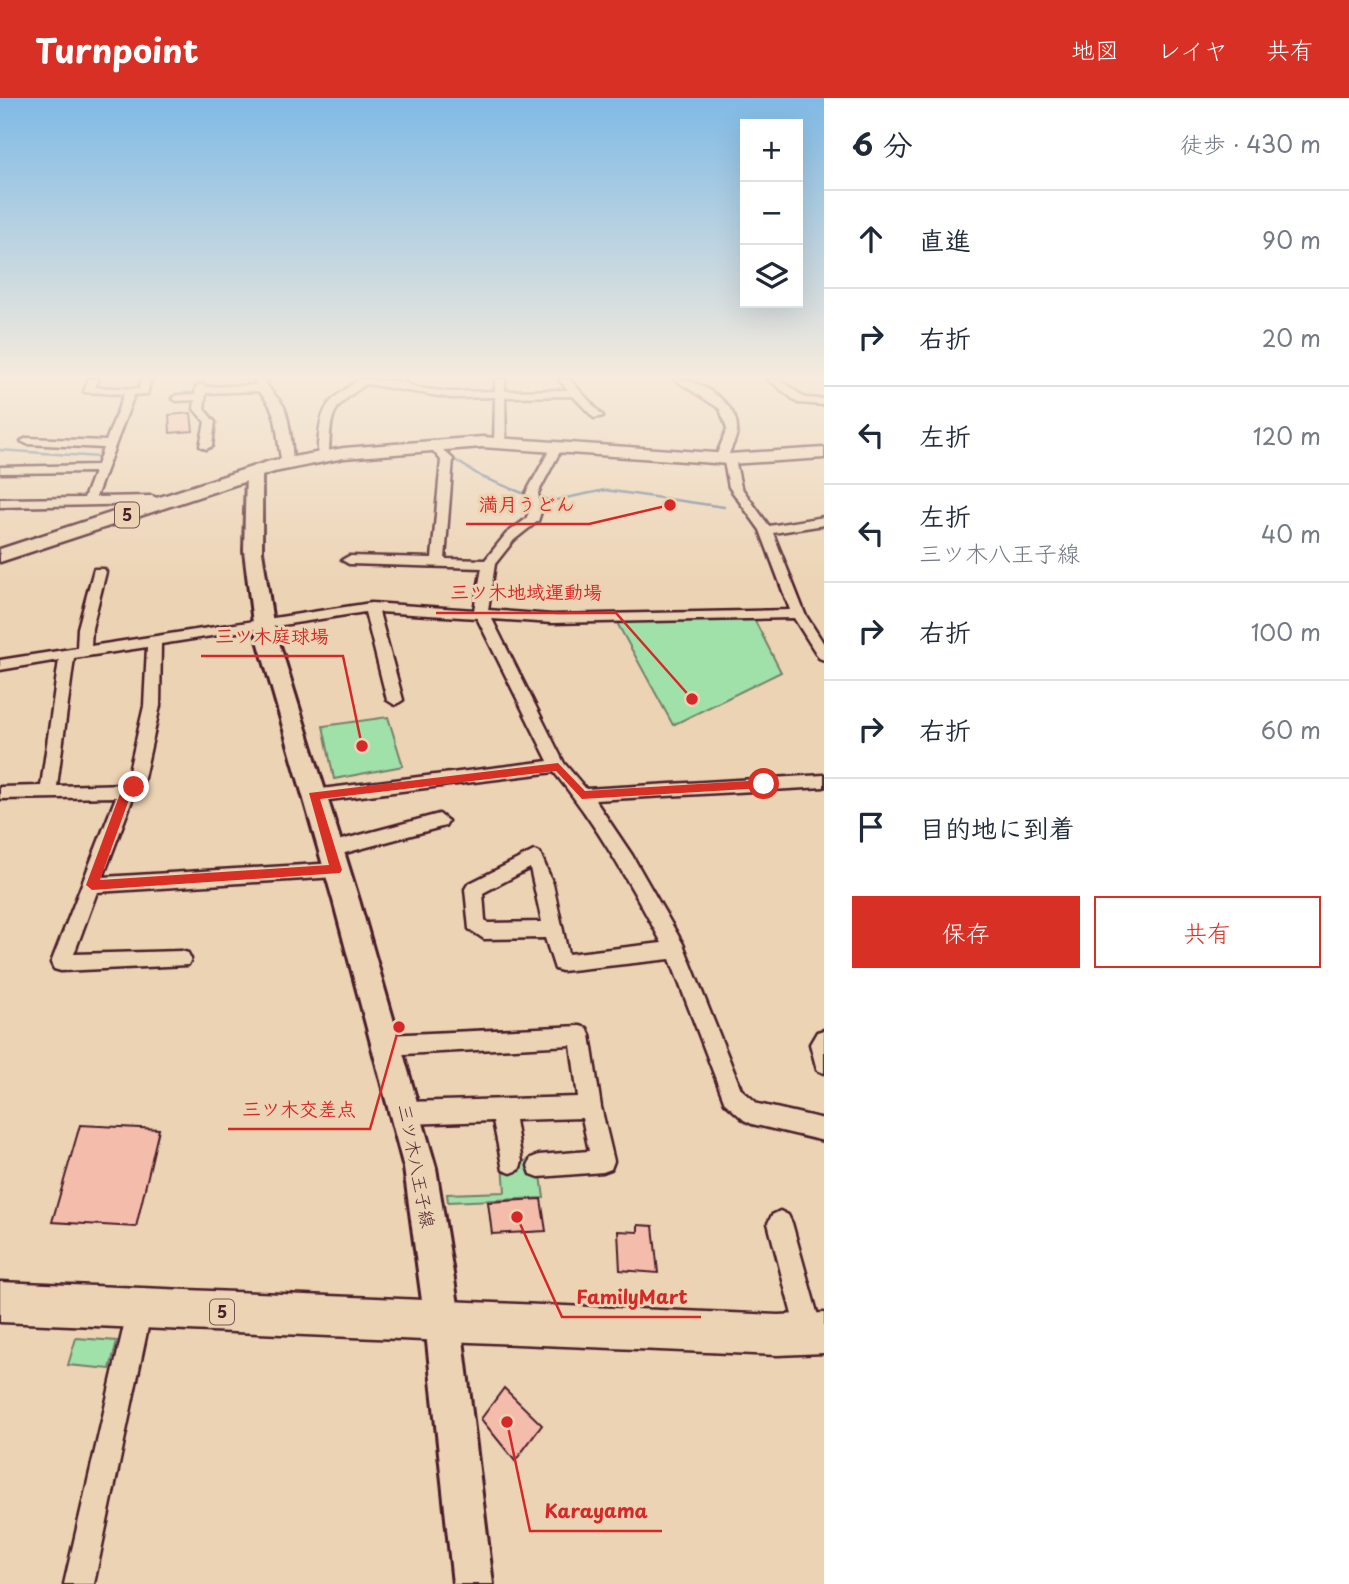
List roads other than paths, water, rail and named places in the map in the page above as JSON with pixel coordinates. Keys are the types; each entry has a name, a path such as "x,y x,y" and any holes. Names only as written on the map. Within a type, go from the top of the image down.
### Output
{"main road":[{"name":"5","path":"0,556 288,463 323,455 390,448"},
{"name":"5","path":"588,448 725,459 824,453"},
{"name":"三ツ木八王子線","path":"254,473 253,551 263,623 407,1113 420,1168 443,1323 473,1584"},
{"name":"5","path":"0,1302 443,1323 817,1334"}],"street":[{"path":"89,501 109,448"},
{"path":"285,448 288,463"},
{"path":"323,448 323,455"},
{"path":"437,448 447,459 438,560"},
{"path":"556,448 542,470 532,493 535,512 532,521 510,537 489,564 482,617 558,766 582,795 626,860 676,950 733,1096 751,1113 824,1130"},
{"path":"727,448 725,459 736,487 766,530 798,614 824,655"},
{"path":"0,470 101,468"},
{"path":"0,503 152,500 161,504"},
{"path":"766,530 824,521"},
{"path":"349,560 438,560 489,564"},
{"path":"84,652 85,628 99,572"},
{"path":"0,665 371,607 552,620 798,614"},
{"path":"371,607 395,700"},
{"path":"0,793 127,791 134,787 152,706 154,642"},
{"path":"48,794 66,655"},
{"path":"313,796 558,766"},
{"path":"582,795 824,781"},
{"path":"127,791 61,963 181,959"},
{"path":"92,885 333,860 439,821"},
{"path":"552,930 484,931 476,923 474,889 534,858 548,895 552,930 562,963 676,950"},
{"path":"386,1045 580,1035 590,1107 603,1161 540,1166"},
{"path":"824,1039 820,1044 824,1063"},
{"path":"407,1113 590,1107"},
{"path":"502,1110 511,1162"},
{"path":"780,1223 817,1334"},
{"path":"79,1584 140,1308"}],"waterway":[{"path":"0,450 99,457"},
{"path":"452,458 482,477 530,496"},
{"path":"539,499 556,500 605,490 724,507"}],"place":[{"name":"満月うどん","path":"670,505"},
{"name":"三ツ木地域運動場","path":"692,699"},
{"name":"三ツ木庭球場","path":"362,746"},
{"name":"三ツ木交差点","path":"399,1027"},
{"name":"FamilyMart","path":"517,1217"},
{"name":"Karayama","path":"507,1422"}]}
